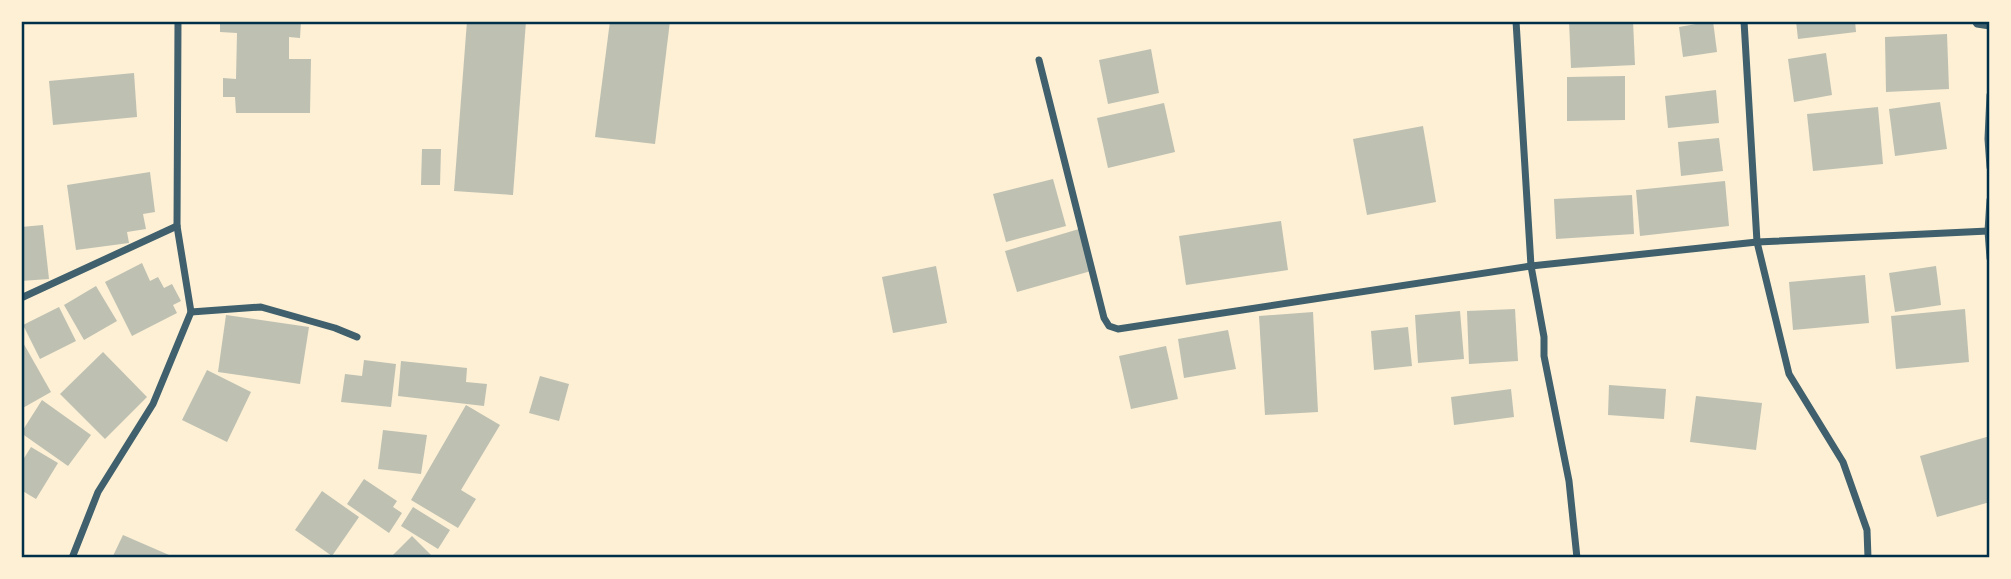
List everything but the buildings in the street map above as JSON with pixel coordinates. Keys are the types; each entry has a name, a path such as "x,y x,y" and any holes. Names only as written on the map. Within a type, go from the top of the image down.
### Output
{"street":[{"path":"72,558 98,492 153,404 191,312 177,226 178,21"},
{"path":"1516,21 1531,266 1569,481 1577,558"},
{"path":"1744,21 1757,242 1789,373 1843,462 1867,530 1868,558"},
{"path":"1975,21 1977,24 1990,26"},
{"path":"1039,60 1104,318 1110,326 1118,329 1531,266 1757,242 1988,231"},
{"path":"1990,95 1990,167"},
{"path":"1990,200 1990,258"},
{"path":"21,298 177,226"},
{"path":"191,312 261,307 357,337"}]}
